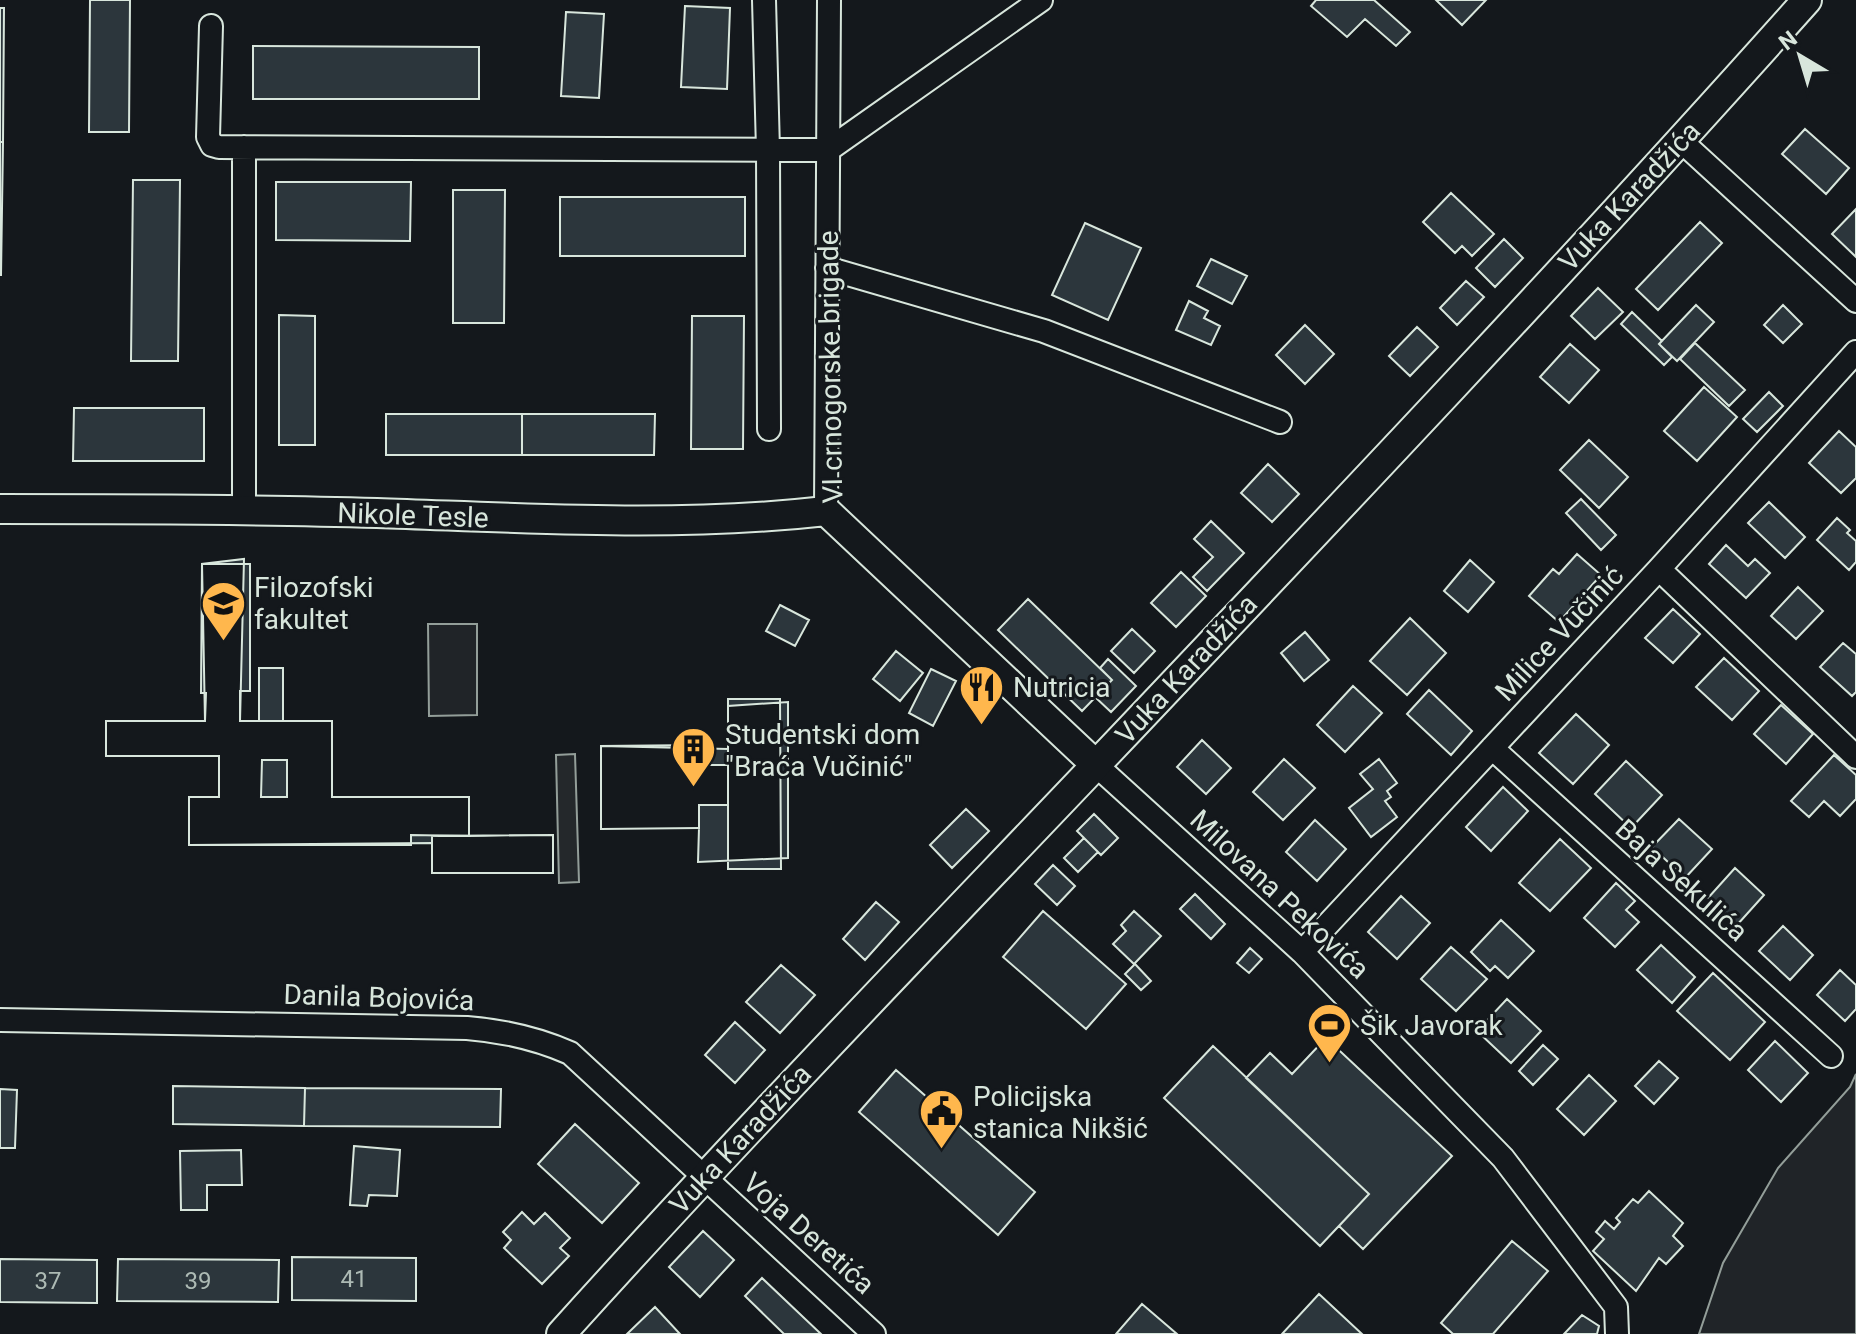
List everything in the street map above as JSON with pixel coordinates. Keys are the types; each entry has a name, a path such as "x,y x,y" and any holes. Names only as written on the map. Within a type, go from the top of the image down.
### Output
{"street":[{"path":"764,0 769,429"},
{"name":"VI crnogorske brigade","path":"829,0 826,511 1096,765"},
{"path":"211,26 208,137 212,145 219,147 828,150 1041,0"},
{"name":"Vuka Karadžića","path":"561,1334 703,1177 1096,765 1681,141 1807,0"},
{"path":"1681,141 1856,301"},
{"path":"244,147 244,510"},
{"path":"827,268 843,270 1044,331 1280,422"},
{"name":"Milice Vučinić","path":"1302,952 1659,569 1856,352"},
{"name":"Nikole Tesle","path":"0,509 244,510 635,522 770,517 826,511"},
{"path":"1659,569 1856,757"},
{"name":"Baja Sekulića","path":"1492,748 1831,1056"},
{"name":"Milovana Pekovića","path":"1096,765 1302,952 1516,1175 1616,1307 1617,1334"},
{"name":"Danila Bojovića","path":"0,1020 186,1021 506,1031 539,1039 570,1053 703,1177"},
{"name":"Voja Deretića","path":"703,1177 874,1334"}],"shaded area":[{"path":"428,624 477,624 477,715 429,716"},
{"path":"575,754 579,882 559,883 556,755"},
{"path":"1856,1074 1856,1334 1699,1334 1723,1263 1778,1168 1850,1087"}],"building":[{"path":"90,0 130,0 129,132 89,132"},
{"path":"1316,0 1374,0 1410,32 1396,46 1365,19 1347,37 1311,6"},
{"path":"1436,0 1486,0 1462,25"},
{"path":"685,6 730,8 727,89 681,87"},
{"path":"0,8 4,8 3,142 0,142"},
{"path":"566,12 604,14 599,98 561,96"},
{"path":"253,46 479,47 479,99 253,99"},
{"path":"1805,129 1849,168 1826,194 1782,154"},
{"path":"0,142 3,142 1,275 0,275"},
{"path":"133,180 180,180 178,361 131,361"},
{"path":"276,182 411,182 410,241 276,240"},
{"path":"453,190 505,190 504,323 453,323"},
{"path":"1451,193 1494,234 1472,256 1462,246 1455,253 1423,222"},
{"path":"560,197 745,197 745,256 560,256"},
{"path":"1856,209 1856,257 1832,234"},
{"path":"1700,222 1722,243 1658,310 1636,289"},
{"path":"1085,223 1141,248 1108,320 1052,295"},
{"path":"1504,239 1523,258 1495,287 1476,268"},
{"path":"1211,259 1247,276 1232,304 1197,286"},
{"path":"1466,281 1484,297 1457,325 1440,308"},
{"path":"1598,288 1623,312 1595,339 1571,316"},
{"path":"1189,301 1208,311 1204,318 1220,326 1211,345 1176,330"},
{"path":"1696,305 1714,322 1677,361 1659,344"},
{"path":"1783,305 1802,324 1783,343 1764,325"},
{"path":"1632,312 1662,341 1659,344 1672,357 1664,365 1621,324"},
{"path":"279,315 315,316 315,445 279,445"},
{"path":"692,316 744,316 743,449 691,449"},
{"path":"1305,325 1334,354 1305,384 1276,355"},
{"path":"1417,327 1438,347 1410,376 1389,356"},
{"path":"1695,343 1745,390 1729,406 1680,359"},
{"path":"1570,344 1599,370 1569,403 1540,377"},
{"path":"1704,387 1737,417 1697,461 1664,431"},
{"path":"1769,392 1783,406 1757,432 1743,419"},
{"path":"74,408 204,408 204,461 73,461"},
{"path":"386,414 522,414 522,455 386,455"},
{"path":"522,414 655,414 654,455 522,455"},
{"path":"1839,431 1856,447 1856,478 1841,493 1809,463"},
{"path":"1589,440 1628,477 1599,508 1560,470"},
{"path":"1268,464 1299,494 1272,522 1241,493"},
{"path":"1581,499 1616,535 1601,550 1566,513"},
{"path":"1769,502 1805,537 1785,558 1748,523"},
{"path":"1837,518 1856,541 1856,562 1849,570 1817,540"},
{"path":"1211,521 1244,553 1207,591 1193,577 1213,557 1194,539"},
{"path":"1726,545 1748,566 1755,559 1770,573 1746,598 1709,564"},
{"path":"1577,554 1601,575 1559,622 1529,596 1553,569 1559,574"},
{"name":"Filozofski fakultet","path":"244,559 240,721 332,721 332,797 469,797 469,836 553,835 553,873 432,873 432,843 189,845 189,797 219,797 219,756 106,756 106,721 205,721 202,564"},
{"path":"1470,560 1494,582 1468,612 1444,591"},
{"name":"Filozofski fakultet","path":"202,564 250,564 250,691 240,691 240,721 259,721 259,668 283,668 283,721 332,721 332,797 469,797 469,836 411,835 411,845 189,845 189,797 219,797 219,756 106,756 106,721 205,721 206,693 201,693","holes":["262,760 287,760 287,797 261,797"]},
{"path":"1181,572 1206,596 1176,627 1151,603"},
{"path":"1798,587 1823,611 1796,639 1771,616"},
{"path":"1028,599 1112,680 1082,711 998,630"},
{"path":"780,605 809,620 795,646 766,631"},
{"path":"1673,609 1700,634 1673,663 1645,638"},
{"path":"1410,618 1446,653 1407,695 1370,661"},
{"path":"1132,629 1155,651 1134,673 1111,651"},
{"path":"1305,632 1329,660 1304,681 1281,653"},
{"path":"1843,643 1856,654 1856,692 1852,696 1820,667"},
{"path":"896,651 923,673 900,701 873,679"},
{"path":"1724,658 1759,691 1732,720 1696,687"},
{"path":"1108,659 1136,686 1111,712 1095,697 1112,680 1100,668"},
{"path":"931,669 956,681 933,726 909,713"},
{"path":"1353,686 1382,713 1345,752 1317,725"},
{"path":"1429,690 1472,731 1451,755 1407,714"},
{"path":"728,699 780,699 781,869 728,869"},
{"name":"Studentski dom \"Braća Vučinić\"","path":"788,702 788,858 698,862 699,828 601,829 601,746 728,749 728,706"},
{"path":"1781,705 1813,734 1786,764 1754,734"},
{"path":"1576,714 1609,745 1573,784 1539,753"},
{"path":"1202,740 1231,768 1206,794 1177,767"},
{"path":"700,745 700,765 728,765 728,805 699,805 699,828 601,829 601,746"},
{"path":"1834,755 1856,775 1856,799 1840,816 1824,801 1809,817 1791,801"},
{"path":"1284,759 1315,788 1283,820 1253,792"},
{"path":"1379,759 1397,783 1387,791 1391,797 1385,801 1397,817 1371,837 1349,808 1373,789 1360,774"},
{"path":"1626,761 1662,795 1631,828 1595,794"},
{"path":"1503,787 1528,811 1491,851 1466,827"},
{"path":"966,809 989,831 952,868 930,845"},
{"path":"1094,814 1118,838 1101,855 1077,831"},
{"path":"1679,819 1712,849 1685,878 1652,847"},
{"path":"1315,820 1346,849 1317,881 1286,852"},
{"path":"553,835 553,873 432,873 432,836"},
{"path":"1084,838 1098,852 1078,872 1064,858"},
{"path":"1560,839 1591,868 1550,911 1519,883"},
{"path":"1053,865 1075,886 1057,905 1035,884"},
{"path":"1735,868 1764,895 1737,925 1708,898"},
{"path":"1616,883 1635,901 1626,910 1639,922 1615,947 1584,918"},
{"path":"1195,894 1225,924 1211,939 1180,909"},
{"path":"1401,896 1430,923 1397,959 1368,932"},
{"path":"876,902 899,922 865,960 843,939"},
{"path":"1043,911 1126,984 1086,1029 1003,957"},
{"path":"1134,911 1161,936 1134,964 1113,944 1126,931 1121,925"},
{"path":"1501,920 1534,951 1508,978 1495,966 1490,971 1471,952"},
{"path":"1783,926 1813,955 1790,980 1759,951"},
{"path":"1661,945 1695,977 1672,1003 1637,970"},
{"path":"1451,947 1487,979 1456,1011 1421,979"},
{"path":"1250,948 1262,959 1249,973 1237,963"},
{"path":"1135,964 1151,981 1141,990 1125,974"},
{"path":"781,965 815,995 780,1033 746,1002"},
{"path":"1840,970 1856,985 1856,1009 1845,1021 1817,995"},
{"path":"1713,973 1765,1022 1730,1060 1677,1011"},
{"path":"1507,999 1541,1031 1511,1063 1477,1031"},
{"path":"735,1022 765,1050 735,1083 705,1055"},
{"path":"1326,1038 1452,1156 1363,1249 1339,1226 1369,1194 1246,1078 1270,1053 1292,1074"},
{"path":"1775,1041 1808,1073 1781,1102 1748,1070"},
{"path":"1543,1045 1558,1059 1533,1085 1519,1071"},
{"path":"1213,1046 1369,1194 1320,1246 1164,1098"},
{"path":"1659,1061 1678,1078 1654,1104 1635,1086"},
{"path":"896,1070 1035,1192 998,1235 859,1112"},
{"path":"1589,1075 1616,1101 1584,1135 1557,1109"},
{"path":"173,1086 305,1088 304,1126 173,1124"},
{"path":"305,1088 501,1089 500,1127 304,1126"},
{"path":"0,1089 17,1090 15,1148 0,1148"},
{"path":"575,1124 639,1183 602,1223 538,1164"},
{"path":"354,1146 400,1150 397,1196 369,1195 367,1206 350,1205"},
{"path":"241,1150 242,1185 207,1185 207,1210 181,1210 180,1151"},
{"path":"1649,1191 1683,1223 1673,1236 1683,1246 1666,1264 1659,1258 1636,1291 1593,1251 1604,1239 1596,1232 1605,1221 1614,1229 1620,1222 1616,1218 1633,1199 1638,1203"},
{"path":"522,1212 534,1224 545,1213 570,1238 560,1248 569,1256 542,1284 504,1248 511,1240 503,1232"},
{"path":"703,1231 734,1260 700,1297 669,1267"},
{"path":"1512,1241 1548,1271 1493,1334 1453,1334 1441,1323"},
{"path":"292,1257 416,1258 416,1301 292,1300"},
{"path":"0,1259 97,1260 97,1303 0,1302"},
{"path":"118,1259 279,1260 278,1302 117,1301"},
{"path":"762,1278 821,1334 784,1334 745,1296"},
{"path":"1319,1294 1362,1334 1282,1334"},
{"path":"1142,1304 1177,1334 1116,1334"},
{"path":"655,1307 680,1334 627,1334"},
{"path":"1582,1315 1599,1326 1597,1334 1564,1334"}],"place":[{"name":"Filozofski fakultet","path":"223,642"},
{"name":"Nutricia","path":"982,726"},
{"name":"Studentski dom \"Braća Vučinić\"","path":"694,789"},
{"name":"Šik Javorak","path":"1329,1064"},
{"name":"Policijska stanica Nikšić","path":"942,1151"}]}
